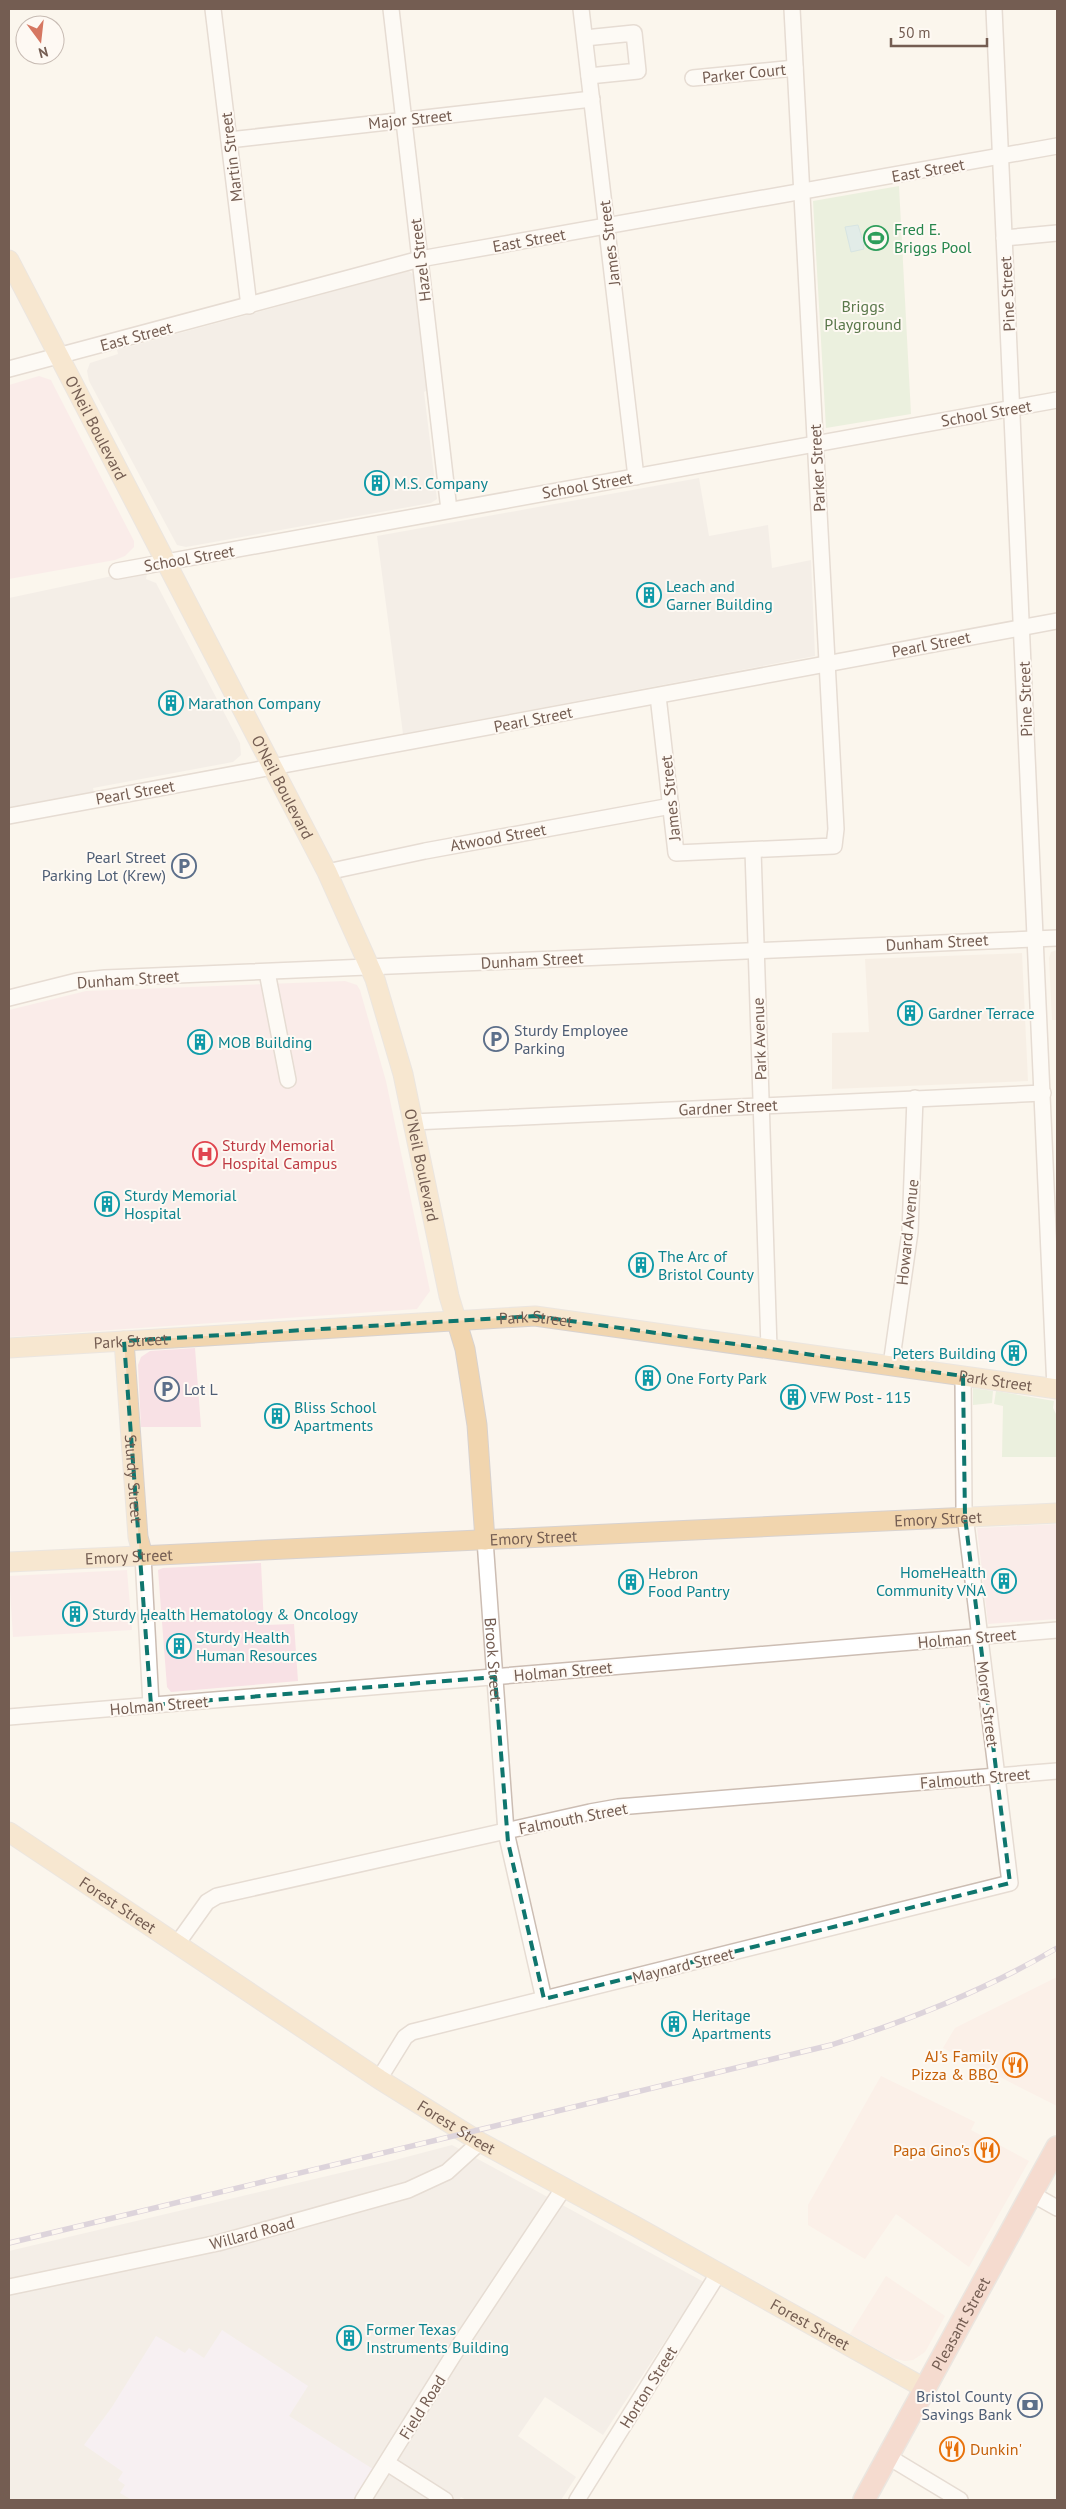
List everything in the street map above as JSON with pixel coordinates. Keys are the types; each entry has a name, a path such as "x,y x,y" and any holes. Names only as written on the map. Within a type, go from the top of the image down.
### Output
{"highway":[{"name":"Pleasant Street","path":"864,2500 1057,2147"}],"main road":[{"name":"O'Neil Boulevard","path":"9,260 326,872 370,967 398,1052 449,1296 456,1319"},
{"name":"Park Street","path":"9,1348 456,1319 544,1317 1056,1389"},
{"name":"Brook Street","path":"456,1319 465,1349 474,1400 485,1540"},
{"name":"Sturdy Street","path":"124,1340 138,1537 142,1556"},
{"name":"Emory Street","path":"9,1562 1057,1513"},
{"name":"Forest Street","path":"9,1832 379,2079 480,2142 563,2189 635,2226 926,2389"}],"street":[{"name":"Martin Street","path":"213,9 249,306"},
{"name":"Hazel Street","path":"391,9 449,510"},
{"name":"James Street","path":"581,9 636,476"},
{"name":"Parker Street","path":"753,850 834,846 836,829 792,9"},
{"name":"Pine Street","path":"994,9 1056,1389"},
{"path":"585,38 634,33 638,71 589,76"},
{"name":"Parker Court","path":"693,78 796,68"},
{"name":"Major Street","path":"229,140 592,99"},
{"name":"East Street","path":"9,369 420,260 1057,146"},
{"path":"1004,238 1057,233"},
{"name":"School Street","path":"117,571 1057,400"},
{"name":"Pearl Street","path":"9,816 1057,621"},
{"name":"James Street","path":"658,696 676,853 753,850"},
{"name":"Atwood Street","path":"326,872 425,851 671,806"},
{"name":"Park Avenue","path":"753,850 768,1348"},
{"name":"Dunham Street","path":"9,998 95,979 1057,938"},
{"path":"267,972 288,1080"},
{"name":"Gardner Street","path":"413,1122 1043,1092"},
{"name":"Howard Avenue","path":"891,1366 910,1232 915,1098"},
{"name":"Morey Street","path":"963,1376 965,1517 1010,1883"},
{"name":"Brook Street","path":"485,1540 506,1832 544,1999"},
{"name":"Sturdy Street","path":"142,1556 152,1705"},
{"name":"Holman Street","path":"9,1717 1057,1630"},
{"name":"Falmouth Street","path":"177,1944 207,1902 217,1896 608,1808 1057,1771"},
{"name":"Maynard Street","path":"379,2079 409,2034 1010,1883"},
{"name":"Willard Road","path":"9,2287 218,2243 408,2190 447,2172 480,2142"},
{"name":"Field Road","path":"364,2500 464,2338 563,2189"},
{"path":"1032,2194 1057,2208"},
{"name":"Horton Street","path":"577,2500 718,2274"},
{"path":"887,2456 960,2500"},
{"path":"387,2463 445,2500"}],"highlighted area":[{"path":"535,1316 963,1376 965,1517 1010,1883 544,1999 508,1842 495,1677 151,1705 124,1341"}],"shaded area":[{"path":"409,271 414,275 418,304 428,390 424,392 437,499 431,503 186,547 177,545 89,381 87,371 90,363 118,354 117,350"},
{"path":"39,376 51,380 134,541 134,547 125,556 115,560 9,579 9,385"},
{"path":"699,478 709,536 768,525 772,568 811,560 815,656 403,734 377,536"},
{"name":"Marathon Company","path":"131,572 147,574 146,579 156,583 240,743 241,755 233,762 93,788 94,793 9,808 9,598"},
{"path":"1057,950 1057,1020 1052,1020 1049,958 1051,952"},
{"path":"1022,953 1028,1081 832,1089 832,1033 869,1032 865,959"},
{"name":"Sturdy Memorial Hospital Campus","path":"345,981 357,985 360,990 386,1081 430,1291 417,1309 9,1337 9,1010 86,991"},
{"path":"195,1348 201,1427 141,1427 138,1365 141,1357 150,1351"},
{"path":"1057,1524 1057,1619 988,1624 977,1528"},
{"path":"261,1563 264,1625 294,1624 298,1681 171,1692 167,1687 158,1570 163,1568"},
{"path":"127,1570 132,1630 13,1637 9,1576"},
{"path":"1057,1977 1057,2106 943,2048 955,2028"},
{"path":"881,2076 975,2122 971,2130 1029,2161 969,2267 896,2214 865,2259 808,2225 808,2205"},
{"path":"452,2145 704,2282 603,2435 545,2397 518,2436 576,2477 561,2500 466,2500 461,2497 459,2500 9,2500 9,2251"},
{"path":"886,2276 945,2316 925,2352 913,2360 905,2361 893,2358 850,2334"},
{"path":"222,2330 308,2386 289,2416 376,2471 356,2500 132,2500 120,2493 125,2485 118,2480 123,2472 84,2445 112,2407 156,2336 185,2353 189,2348 204,2358"}],"green space":[{"name":"Briggs Playground","path":"899,186 911,414 826,428 813,201"},
{"path":"973,1388 993,1391 992,1403 973,1405"},
{"path":"996,1391 1054,1401 1053,1408 1057,1416 1057,1457 1002,1457 1003,1406 994,1404"}],"water":[{"name":"Fred E. Briggs Pool","path":"858,225 862,238 866,238 873,228 884,230 889,238 886,246 880,250 874,250 867,244 863,245 864,249 851,252 845,227"}],"railway":[{"path":"9,2243 831,2045 890,2025 975,1991 1057,1948"}],"place":[{"name":"Fred E. Briggs Pool","path":"876,238"},
{"name":"M.S. Company","path":"377,483"},
{"name":"Leach and Garner Building","path":"649,595"},
{"name":"Marathon Company","path":"171,703"},
{"name":"Pearl Street Parking Lot (Krew)","path":"184,866"},
{"name":"Gardner Terrace","path":"910,1013"},
{"name":"Sturdy Employee Parking","path":"496,1039"},
{"name":"MOB Building","path":"200,1042"},
{"name":"Sturdy Memorial Hospital Campus","path":"205,1154"},
{"name":"Sturdy Memorial Hospital","path":"107,1204"},
{"name":"The Arc of Bristol County","path":"641,1265"},
{"name":"Peters Building","path":"1014,1353"},
{"name":"One Forty Park","path":"648,1378"},
{"name":"Lot L","path":"167,1389"},
{"name":"VFW Post - 115","path":"793,1397"},
{"name":"Bliss School Apartments","path":"277,1416"},
{"name":"HomeHealth Community VNA","path":"1004,1581"},
{"name":"Hebron Food Pantry","path":"631,1582"},
{"name":"Sturdy Health Hematology & Oncology","path":"75,1614"},
{"name":"Sturdy Health Human Resources","path":"179,1646"},
{"name":"Heritage Apartments","path":"674,2024"},
{"name":"AJ's Family Pizza & BBQ","path":"1015,2065"},
{"name":"Papa Gino's","path":"987,2150"},
{"name":"Former Texas Instruments Building","path":"349,2338"},
{"name":"Bristol County Savings Bank","path":"1030,2405"},
{"name":"Dunkin'","path":"952,2449"}]}
